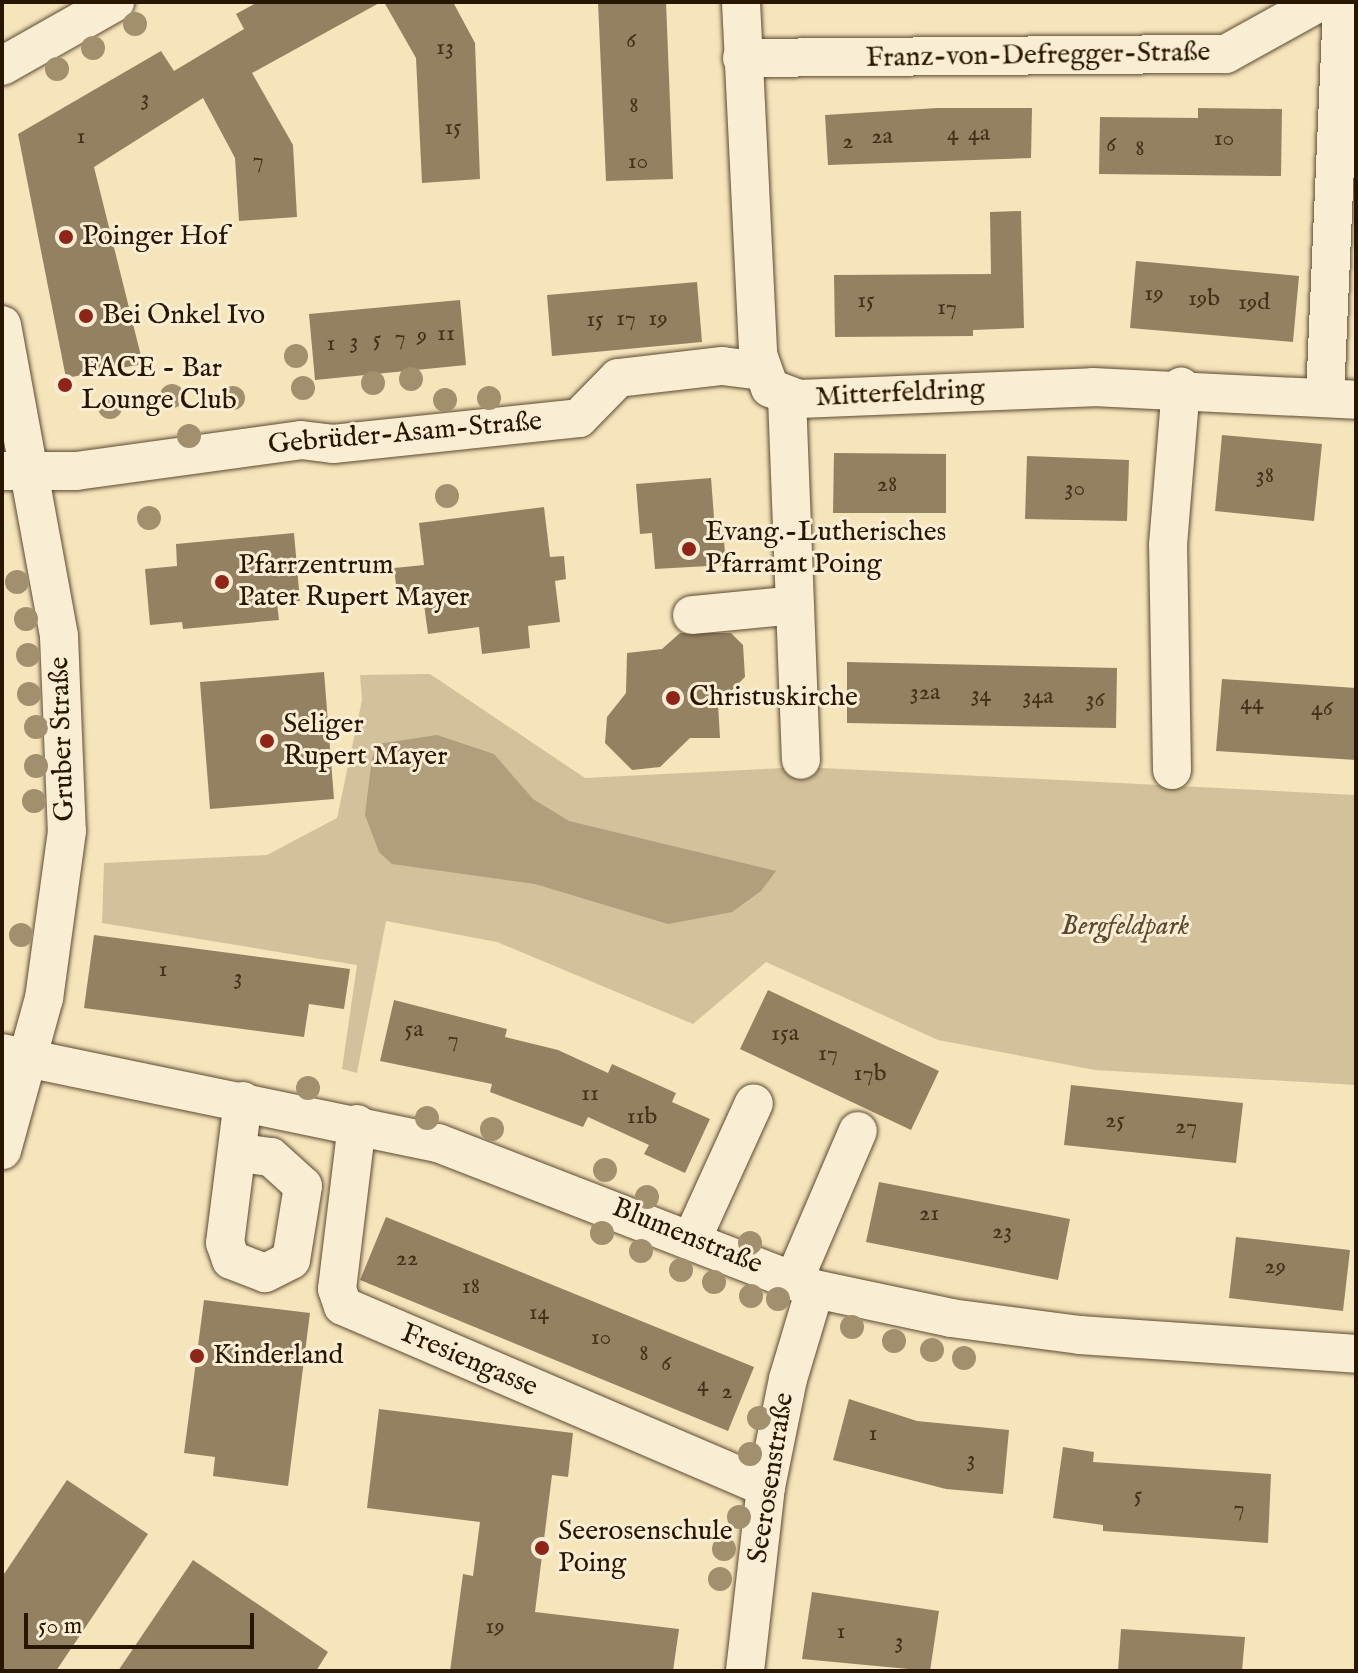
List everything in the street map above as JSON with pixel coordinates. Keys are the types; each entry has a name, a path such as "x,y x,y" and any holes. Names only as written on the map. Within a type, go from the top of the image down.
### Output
{"street":[{"path":"2,66 115,2"},
{"path":"741,2 760,371"},
{"name":"Franz-von-Defregger-Straße","path":"742,58 1226,54 1320,2"},
{"path":"1340,398 1342,2"},
{"name":"Gruber Straße","path":"2,325 18,472 59,636 67,831 56,918 15,1055 2,1150"},
{"name":"Gebrüder-Asam-Straße","path":"18,472 301,440 333,444 579,418 618,378 722,366 760,371"},
{"name":"Mitterfeldring","path":"760,371 770,388 787,397 1181,387 1340,398"},
{"path":"1172,770 1168,545 1181,387"},
{"path":"787,397 801,760"},
{"path":"692,615 795,605"},
{"name":"Blumenstraße","path":"15,1055 438,1143 805,1285 951,1318 1080,1335 1356,1354"},
{"path":"241,1153 243,1101"},
{"path":"692,1239 754,1103"},
{"name":"Fresiengasse","path":"357,1124 337,1289 343,1306 766,1487"},
{"name":"Seerosenstraße","path":"745,1671 766,1487 805,1285 858,1131"}],"green space":[{"name":"Bergfeldpark","path":"430,674 585,778 803,767 1356,795 1356,1085 1095,1070 938,1040 766,962 693,1024 497,942 386,921 357,1073 342,1069 357,965 102,923 104,863 267,855 337,818 362,700 360,675"}],"shaded area":[{"path":"437,735 494,754 533,799 569,821 776,871 761,891 732,912 668,924 535,884 392,864 379,852 365,815 372,758 378,744"}],"building":[{"path":"258,2 381,2 252,73 293,145 297,217 239,221 235,158 203,98 94,167 143,364 66,378 18,134 161,51 174,71 244,29 236,14"},
{"path":"384,2 453,2 475,43 480,179 422,183 416,58"},
{"path":"598,2 666,2 673,179 606,181"},
{"path":"937,108 1032,108 1031,158 828,165 825,115"},
{"path":"1198,108 1282,109 1281,176 1099,174 1100,117 1198,118"},
{"path":"1021,211 1024,328 973,330 973,336 835,337 834,275 991,274 990,212"},
{"path":"1136,261 1299,276 1293,342 1130,328"},
{"path":"697,282 702,342 552,356 547,295"},
{"path":"460,300 466,365 315,380 309,314"},
{"path":"1222,435 1322,444 1314,521 1215,511"},
{"path":"834,453 946,454 946,513 833,513"},
{"path":"1027,456 1129,460 1127,521 1025,519"},
{"name":"Evang.-Lutherisches Pfarramt Poing","path":"711,478 715,530 723,529 726,565 655,569 652,533 640,534 636,484"},
{"path":"544,507 550,557 564,556 566,579 555,581 560,622 528,626 530,648 482,654 479,627 428,634 422,590 397,593 394,568 424,565 419,523"},
{"name":"Pfarrzentrum Pater Rupert Mayer","path":"294,533 300,601 277,603 279,620 183,629 182,622 150,625 145,569 177,566 176,544"},
{"name":"Christuskirche","path":"680,633 731,633 743,645 745,677 718,704 720,738 690,738 660,767 632,770 605,743 607,717 626,693 627,653 662,649"},
{"path":"847,662 1117,668 1116,728 847,723"},
{"name":"Seliger Rupert Mayer","path":"324,672 334,799 210,809 200,682"},
{"path":"1222,679 1356,688 1356,760 1216,751"},
{"path":"94,935 350,969 344,1009 309,1004 304,1037 84,1008"},
{"path":"768,990 939,1071 911,1130 740,1049"},
{"path":"394,1000 507,1029 505,1037 558,1050 608,1073 612,1064 676,1093 672,1102 710,1119 685,1173 644,1154 649,1145 588,1117 583,1127 490,1092 492,1084 380,1061"},
{"path":"1071,1085 1243,1103 1236,1163 1064,1145"},
{"path":"879,1182 1070,1219 1058,1280 866,1242"},
{"path":"386,1217 754,1367 728,1431 360,1280"},
{"path":"1236,1237 1350,1250 1343,1311 1229,1298"},
{"path":"204,1300 310,1313 288,1486 213,1476 215,1457 184,1453"},
{"path":"849,1399 917,1421 1009,1430 1003,1494 946,1489 833,1460"},
{"path":"379,1409 573,1433 568,1477 552,1475 535,1612 679,1629 673,1671 450,1671 463,1574 473,1576 480,1522 367,1508"},
{"path":"1063,1447 1094,1452 1093,1462 1271,1474 1268,1543 1103,1531 1103,1525 1053,1518"},
{"path":"67,1480 148,1534 56,1671 2,1671 2,1577"},
{"path":"193,1560 328,1652 316,1671 118,1671"},
{"path":"812,1592 939,1611 930,1671 802,1659"},
{"path":"1121,1629 1245,1637 1242,1671 1118,1671"}],"place":[{"name":"Poinger Hof","path":"66,237"},
{"name":"Bei Onkel Ivo","path":"86,316"},
{"name":"FACE - Bar Lounge Club","path":"65,385"},
{"name":"Evang.-Lutherisches Pfarramt Poing","path":"689,549"},
{"name":"Pfarrzentrum Pater Rupert Mayer","path":"222,582"},
{"name":"Christuskirche","path":"673,698"},
{"name":"Seliger Rupert Mayer","path":"267,741"},
{"name":"Kinderland","path":"197,1356"},
{"name":"Seerosenschule Poing","path":"542,1548"}]}
